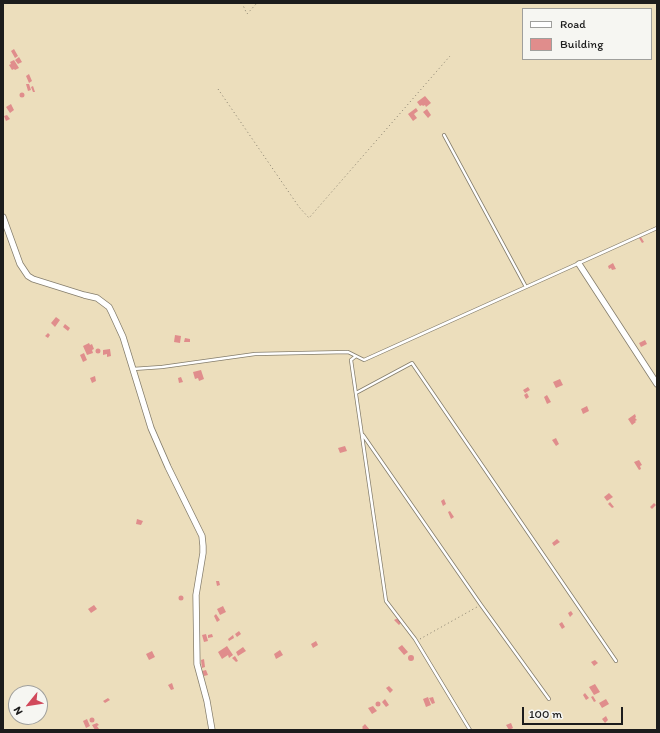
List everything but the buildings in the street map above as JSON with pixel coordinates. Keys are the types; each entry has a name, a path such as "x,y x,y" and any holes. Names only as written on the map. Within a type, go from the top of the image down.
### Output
{"street":[{"path":"3,217 20,264 28,276 84,296 97,298 109,307 123,337 151,428 168,467 202,536 203,553 196,595 197,664 207,701 212,730"},
{"path":"579,264 657,384"}],"lane":[{"path":"444,135 526,287"},
{"path":"133,369 162,367 256,354 348,352 364,360 657,228"},
{"path":"356,356 351,360 386,601 416,641 470,730"},
{"path":"356,394 412,363 616,661"},
{"path":"362,435 548,698"}],"path":[{"path":"242,3 247,14 257,3"},
{"path":"218,89 299,207 310,218 450,56"},
{"path":"416,641 481,605"}]}
